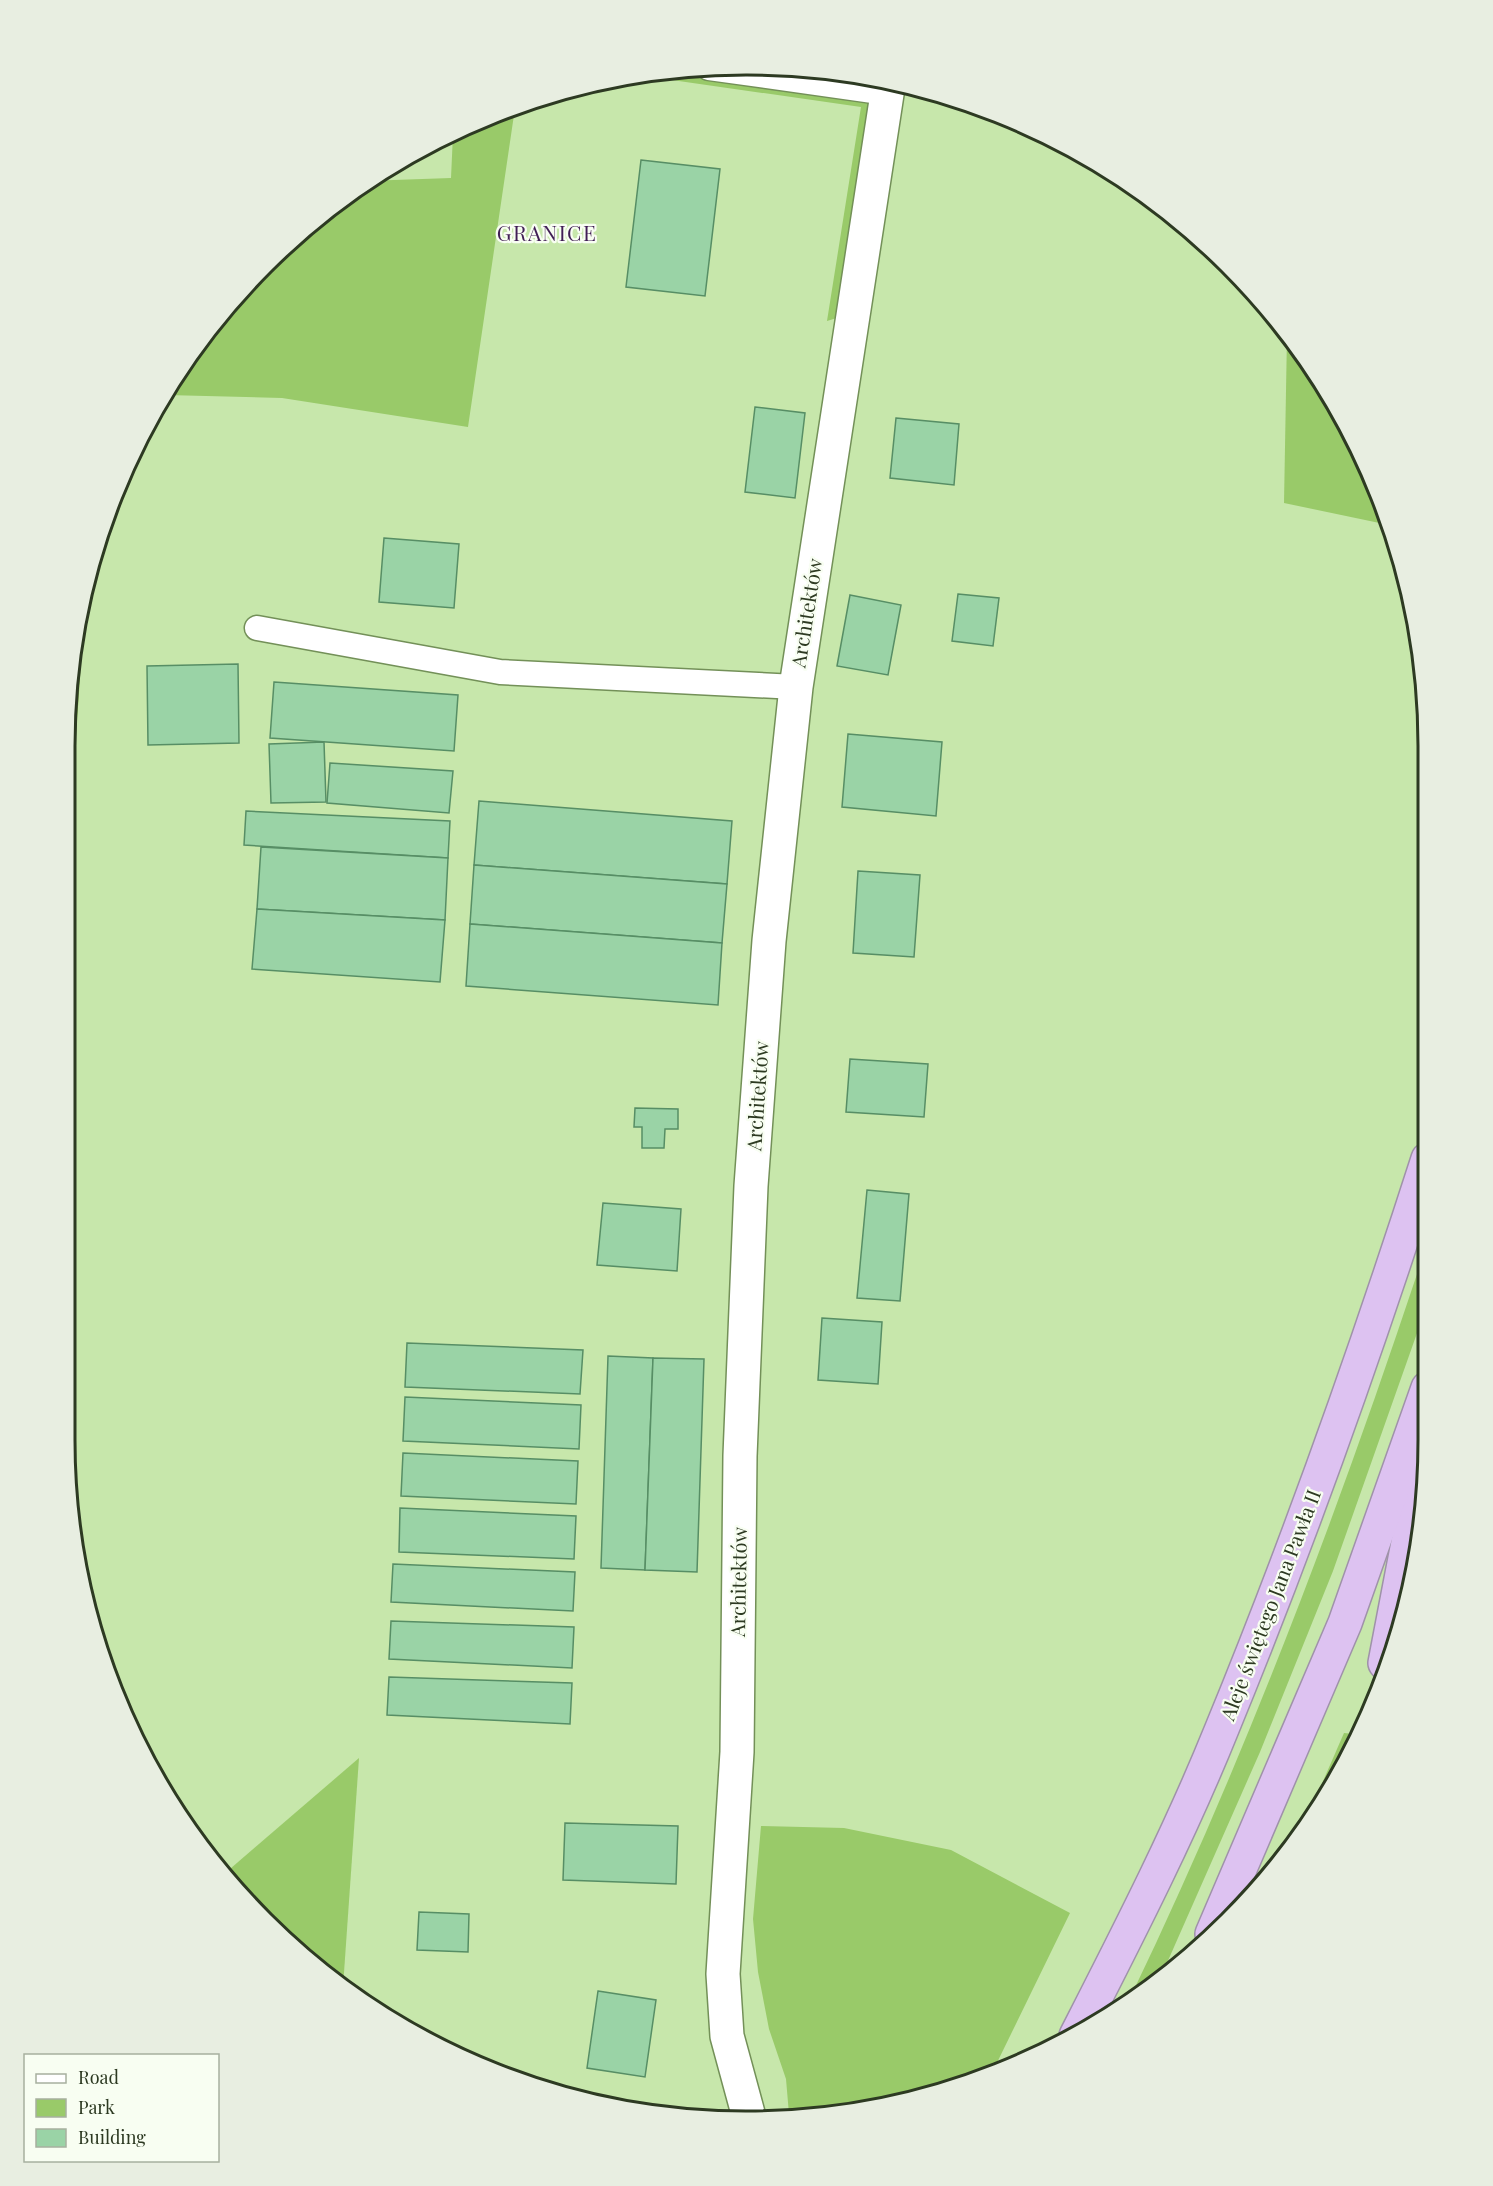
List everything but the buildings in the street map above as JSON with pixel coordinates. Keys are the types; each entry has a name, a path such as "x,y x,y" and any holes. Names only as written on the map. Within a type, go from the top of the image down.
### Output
{"highway":[{"name":"Aleje świętego Jana Pawła II","path":"1084,2020 1145,1901 1221,1733 1313,1497 1418,1188"},
{"path":"1220,1915 1345,1623 1418,1416"},
{"path":"1394,1617 1414,1511"}],"street":[{"name":"Architektów","path":"747,2111 727,2036 723,1974 737,1752 740,1456 751,1186 769,941 796,687 887,90"}],"lane":[{"path":"783,76 839,82"},
{"path":"257,628 500,672 796,687"}],"green space":[{"path":"693,77 870,103 843,316 827,321 861,107 670,80"},
{"path":"514,117 468,427 282,398 175,395 188,373 242,304 304,242 338,214 386,180 451,178 453,143"},
{"path":"1287,348 1305,373 1349,450 1379,523 1284,503"},
{"path":"81,656 75,750 76,703"},
{"path":"1418,1271 1418,1330 1333,1571 1260,1752 1168,1962 1135,1987 1254,1719 1327,1529"},
{"path":"1344,1733 1350,1734 1328,1775 1320,1789"},
{"path":"359,1758 344,1976 272,1914 231,1868"},
{"path":"761,1826 844,1828 951,1850 1070,1913 997,2062 920,2088 878,2098 789,2110 786,2079 769,2029 758,1972 753,1919"}],"district":[{"name":"GRANICE","path":"547,234"}]}
